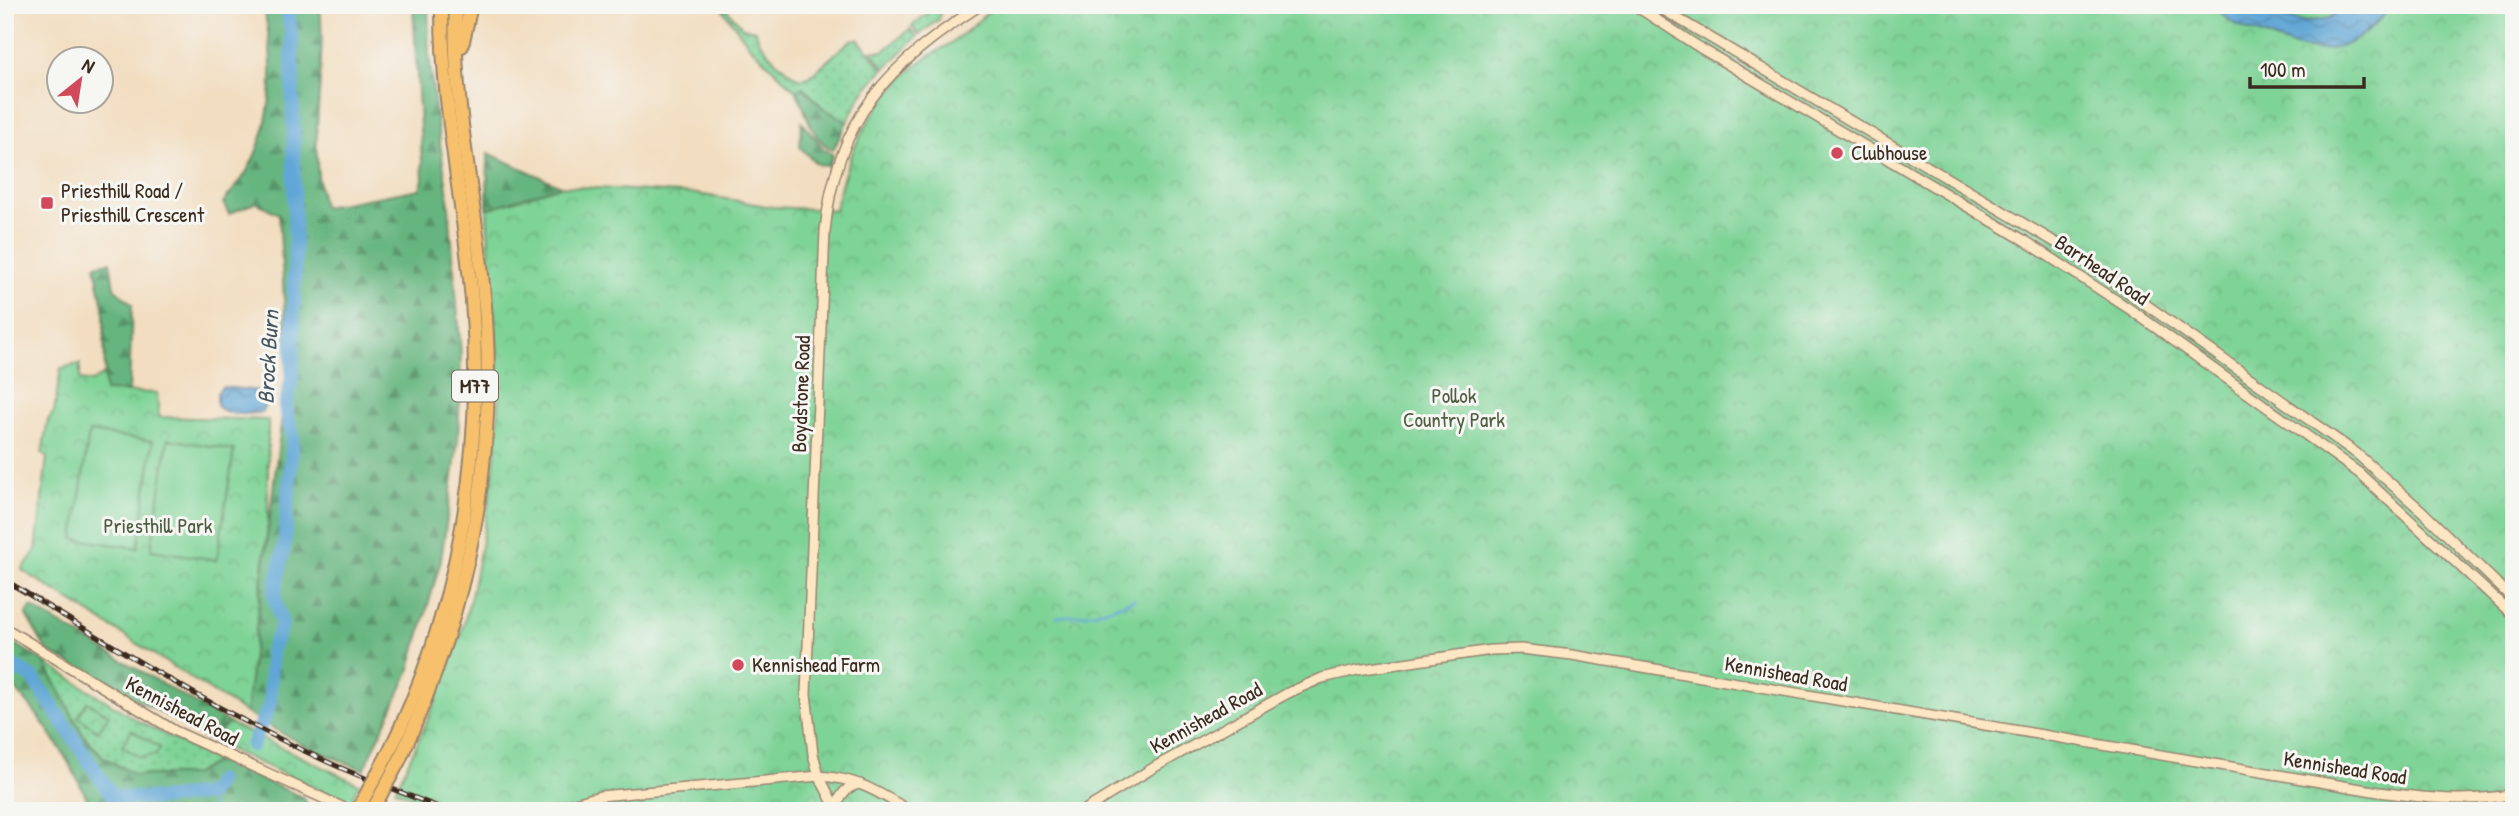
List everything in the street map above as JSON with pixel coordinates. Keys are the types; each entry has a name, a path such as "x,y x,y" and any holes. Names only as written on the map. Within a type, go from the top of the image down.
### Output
{"highway":[{"path":"435,5 444,84"},
{"name":"M77","path":"372,811 393,758 445,602 463,524 473,435 475,359 472,302 444,84 442,5"},
{"name":"M77","path":"356,811 393,758 443,656 463,586 482,480 487,427 488,360 483,285 457,76 456,5"},
{"path":"457,76 471,5"}],"street":[{"name":"Boydstone Road","path":"956,21 973,5"},
{"name":"Boydstone Road","path":"837,810 819,776 810,737 807,665 825,231 831,184 846,142 868,103 902,64 928,41 981,5"},
{"name":"Barrhead Road","path":"1633,5 2049,256 2142,318 2339,457 2514,616"},
{"name":"Barrhead Road","path":"1656,5 2070,251 2376,469 2514,600"},
{"path":"2276,413 2284,402"},
{"name":"Kennishead Road","path":"5,628 176,731 351,811"},
{"name":"Kennishead Road","path":"1083,811 1164,762 1288,693 1322,678 1357,670 1491,650 1521,649 1572,655 2379,792 2427,798 2478,799 2514,794"},
{"path":"545,811 600,796 819,776 845,778 861,784 910,811"},
{"path":"837,810 838,801 846,790 861,784"}],"green space":[{"path":"263,5 320,5 317,157 323,207 420,189 423,179 413,5 428,5 429,54 448,195 461,354 458,441 441,560 409,672 364,770 305,746 246,713 288,366 279,214 256,202 229,214 223,203 246,173 256,153 268,112 270,48"},
{"path":"719,5 723,5 743,28 755,30 759,41 777,63 795,77 809,77 851,40 858,39 883,69 862,94 847,122 822,107 803,87 796,91 750,46"},
{"name":"Pollok Country Park","path":"996,5 2514,5 2514,811 448,811 395,790 432,710 463,627 474,585 487,512 497,440 499,396 487,209 561,186 698,194 772,207 835,210 846,169 862,132 885,98 914,67 950,44"},
{"path":"936,6 940,13 938,20 919,35 912,26"},
{"path":"910,29 917,37 885,68 871,51 884,51"},
{"path":"803,87 822,107 847,122 833,150 819,139 810,124 796,91"},
{"path":"802,122 823,148 833,155 828,166 817,164 800,147"},
{"path":"488,153 561,186 487,209"},
{"path":"110,262 114,288 132,304 129,391 105,391 104,312 95,265"},
{"name":"Priesthill Park","path":"80,364 80,380 92,382 104,374 105,391 157,393 159,417 268,420 268,524 246,713 22,570 36,550 47,457 42,453 48,420 54,412 61,368"},
{"path":"89,432 153,441 138,548 74,539"},
{"path":"168,439 234,450 217,560 151,550"},
{"path":"31,607 229,723 218,734 199,733 47,651 26,615"},
{"path":"5,637 44,662 83,735 103,757 135,775 193,775 217,761 303,797 312,811 92,811 55,740 30,706 5,679"},
{"path":"44,662 140,722 217,761 193,775 135,775 103,757 83,735"},
{"path":"87,702 109,715 98,731 78,717"},
{"path":"229,723 359,784 350,803 201,737 199,733 218,733"},
{"path":"132,730 160,748 156,755 139,757 122,746"}],"water":[{"path":"2211,5 2258,5 2287,19 2307,22 2329,18 2347,5 2392,5 2378,21 2351,42 2322,50 2288,44 2247,30"},
{"path":"222,387 259,391 265,406 262,412 238,414 217,406 217,393"}],"waterway":[{"name":"Brock Burn","path":"252,745 270,704 271,651 282,625 274,595 284,548 293,437 285,407 292,378 295,256 292,39 287,5"},
{"path":"1056,617 1096,612 1134,599"},
{"name":"Brock Burn","path":"5,661 33,678 113,797 160,799 209,794 218,781"},
{"path":"209,794 212,811"}],"railway":[{"path":"5,580 158,672 275,737 331,764 448,811"}],"place":[{"name":"Clubhouse","path":"1837,153"},
{"name":"Priesthill Road / Priesthill Crescent","path":"47,203"},
{"name":"Kennishead Farm","path":"738,665"}]}
